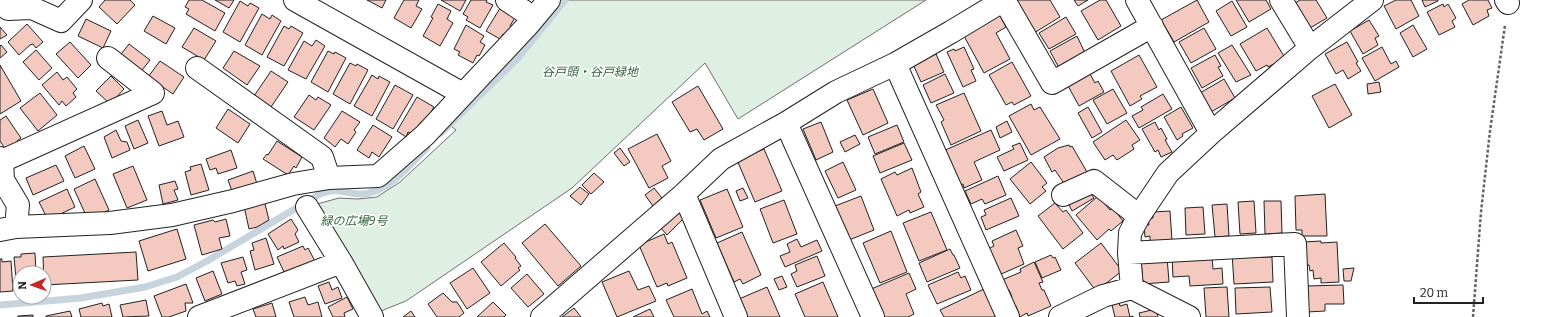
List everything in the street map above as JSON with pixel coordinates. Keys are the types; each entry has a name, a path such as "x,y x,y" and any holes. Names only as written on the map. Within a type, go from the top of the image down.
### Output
{"street":[{"path":"0,2 8,9 32,8 61,21 81,0"},
{"path":"295,0 463,94"},
{"path":"507,0 534,18"},
{"path":"108,58 153,93 1,159 3,180 18,205 8,228 110,223 172,215 234,201 301,196 329,178 378,176 425,135 549,0"},
{"path":"542,317 684,194 720,159 786,123 836,92 895,64 1004,0 1052,83 1152,26"},
{"path":"1137,0 1211,133"},
{"path":"1281,0 1310,48"},
{"path":"1132,288 1129,253 1130,233 1139,216 1168,173 1211,133 1310,48 1372,0"},
{"path":"895,64 1008,317"},
{"path":"197,68 322,157 329,178"},
{"path":"786,123 873,317"},
{"path":"1063,195 1094,181 1139,216"},
{"path":"684,194 736,317"},
{"path":"301,196 372,317"},
{"path":"1129,253 1295,244 1298,317"},
{"path":"199,317 341,262"},
{"path":"1060,317 1103,296 1132,288 1189,317"}],"path":[{"path":"1473,317 1485,175 1507,2"}],"green space":[{"name":"谷戸頭・谷戸緑地","path":"561,0 926,0 738,119 705,63 572,188 406,301 371,315 317,204 339,198 358,199 377,197 400,182 456,130 443,120"}],"building":[{"path":"105,0 130,0 135,5 117,24 99,7"},
{"path":"189,0 202,0 225,13 215,31 186,14 189,9 185,7"},
{"path":"215,0 234,0 229,8"},
{"path":"367,0 386,0 382,8"},
{"path":"404,0 419,0 416,6 422,9 411,28 394,18"},
{"path":"441,0 466,0 460,11"},
{"path":"471,0 487,0 486,2 493,5 480,28 466,20 468,17 463,14"},
{"path":"1016,0 1050,0 1060,17 1034,33"},
{"path":"1074,0 1088,0 1078,6"},
{"path":"1100,0 1106,0 1121,26 1098,40 1081,11"},
{"path":"1197,0 1209,22 1174,42 1161,20"},
{"path":"1236,0 1266,0 1271,9 1249,22"},
{"path":"1300,0 1316,0 1327,18 1310,28 1295,3"},
{"path":"1396,0 1411,0 1419,16 1396,29 1384,6"},
{"path":"1422,0 1438,0 1438,1 1425,7"},
{"path":"1469,0 1488,0 1492,8 1487,10 1489,16 1473,25 1462,4"},
{"path":"240,1 248,6 250,3 259,8 240,42 223,32"},
{"path":"1232,1 1247,27 1231,36 1216,11"},
{"path":"438,4 451,11 447,19 453,23 440,46 423,36 433,18 431,17"},
{"path":"1443,4 1444,7 1448,4 1456,18 1452,21 1455,27 1439,35 1427,12"},
{"path":"502,5 517,14 510,26 513,28 508,37 503,34 500,39 486,31"},
{"path":"998,12 1006,27 996,33 1010,59 984,73 964,36"},
{"path":"262,14 270,19 272,15 281,21 262,55 245,45"},
{"path":"153,16 175,28 166,44 144,31"},
{"path":"1066,17 1076,34 1049,49 1039,33"},
{"path":"86,19 111,31 103,48 78,36"},
{"path":"1369,20 1379,36 1375,38 1378,45 1363,54 1350,31"},
{"path":"27,24 43,42 36,48 33,44 30,45 19,55 8,42"},
{"path":"466,25 484,36 480,42 485,45 473,63 458,55 460,52 454,49"},
{"path":"1413,25 1427,49 1413,57 1400,33"},
{"path":"284,26 289,29 291,26 303,33 284,66 267,57"},
{"path":"0,27 7,35 0,39"},
{"path":"194,28 216,41 204,60 182,47"},
{"path":"1204,28 1216,49 1191,63 1179,42"},
{"path":"1267,28 1285,58 1268,67 1267,65 1256,71 1240,44"},
{"path":"1077,36 1085,53 1059,68 1050,51"},
{"path":"316,40 325,46 306,79 288,70 304,41 312,46"},
{"path":"70,42 91,65 78,78 56,54"},
{"path":"1347,42 1358,62 1356,63 1361,71 1348,79 1343,70 1336,74 1325,54"},
{"path":"129,44 150,60 139,74 118,58"},
{"path":"1,45 7,52 0,58 0,46"},
{"path":"1232,45 1251,75 1236,82 1218,53"},
{"path":"964,47 974,69 971,70 976,81 963,87 947,52 954,49 955,51"},
{"path":"1382,47 1391,64 1396,61 1399,67 1375,81 1362,58"},
{"path":"36,50 52,68 39,80 23,62"},
{"path":"234,51 260,66 247,85 223,68"},
{"path":"328,51 334,54 335,52 346,58 328,92 311,82"},
{"path":"936,54 944,72 921,82 913,64"},
{"path":"1139,55 1157,87 1140,96 1142,99 1130,106 1111,71"},
{"path":"1215,55 1221,66 1218,67 1223,76 1202,88 1191,68"},
{"path":"160,61 184,77 173,94 148,77"},
{"path":"1012,62 1031,96 1014,105 1012,102 1006,105 989,75"},
{"path":"350,63 356,66 357,64 368,70 350,104 333,94"},
{"path":"0,65 21,101 0,114"},
{"path":"271,71 288,82 271,107 254,96"},
{"path":"57,72 63,80 67,77 77,89 73,93 76,97 66,106 62,101 59,105 42,85"},
{"path":"1089,72 1095,83 1098,81 1104,92 1079,106 1067,84"},
{"path":"945,74 954,93 931,103 923,85"},
{"path":"372,75 378,79 379,76 390,82 372,116 354,106"},
{"path":"111,76 124,89 110,104 96,91"},
{"path":"1224,79 1235,98 1211,112 1200,93"},
{"path":"1379,82 1381,92 1368,94 1367,84"},
{"path":"1335,84 1352,115 1329,128 1312,96"},
{"path":"395,85 413,95 393,129 376,119"},
{"path":"698,86 723,129 704,140 697,129 690,132 672,102"},
{"path":"873,89 888,123 863,135 847,100"},
{"path":"1113,89 1127,113 1107,124 1093,100"},
{"path":"40,93 57,115 38,131 20,108"},
{"path":"964,93 981,131 951,145 941,122 944,120 936,105"},
{"path":"1163,94 1172,109 1139,128 1132,116 1143,110 1141,107"},
{"path":"309,95 316,100 318,97 331,105 314,130 294,117"},
{"path":"417,97 434,107 424,124 421,122 413,135 408,132 406,137 397,131"},
{"path":"1031,104 1034,110 1040,107 1060,139 1031,155 1009,116"},
{"path":"1088,107 1102,132 1092,138 1078,113"},
{"path":"1181,107 1193,128 1182,134 1183,136 1177,140 1164,117"},
{"path":"228,109 250,124 238,143 216,128"},
{"path":"162,111 167,125 178,121 184,137 159,146 148,116"},
{"path":"342,111 360,122 354,130 356,132 348,144 341,139 335,147 324,138"},
{"path":"6,116 21,138 17,141 21,147 9,155 0,141 0,120"},
{"path":"138,120 148,143 134,149 125,126"},
{"path":"1126,120 1140,140 1132,145 1134,149 1117,160 1113,155 1105,160 1093,142"},
{"path":"1007,121 1012,132 1000,138 996,127"},
{"path":"821,122 833,152 816,160 803,129"},
{"path":"1155,122 1159,130 1161,128 1167,139 1165,140 1172,152 1161,157 1158,150 1155,152 1142,129"},
{"path":"373,125 392,137 379,157 372,152 369,158 357,150"},
{"path":"897,125 904,142 875,154 868,137"},
{"path":"116,130 121,141 127,142 130,150 112,158 104,137"},
{"path":"991,130 1000,150 974,162 982,180 964,188 963,184 960,185 943,151"},
{"path":"657,134 671,161 662,166 668,178 649,188 628,149"},
{"path":"855,135 860,144 845,152 840,142"},
{"path":"277,141 302,157 296,168 294,166 288,175 263,159 267,154 268,155"},
{"path":"904,143 912,160 880,173 873,156"},
{"path":"1020,143 1028,160 1004,171 997,157 1014,149 1012,146"},
{"path":"1069,145 1070,147 1072,146 1087,172 1065,185 1055,170 1052,172 1044,157 1058,148"},
{"path":"84,146 95,169 75,178 65,156"},
{"path":"620,148 630,162 624,166 614,153"},
{"path":"764,149 782,191 755,202 737,160"},
{"path":"231,150 237,168 218,174 216,168 210,170 206,159"},
{"path":"843,162 856,190 838,198 825,171"},
{"path":"1031,162 1047,183 1042,187 1046,191 1030,204 1010,179"},
{"path":"201,164 209,190 191,195 185,172 191,170 190,167"},
{"path":"56,165 64,181 33,195 26,178"},
{"path":"133,166 147,200 127,208 113,174"},
{"path":"912,168 921,192 918,194 924,207 910,213 909,210 897,216 881,179 895,172 897,175"},
{"path":"253,171 257,184 233,194 228,180"},
{"path":"594,173 604,182 591,194 582,185"},
{"path":"998,176 1006,195 985,204 982,199 971,204 965,191"},
{"path":"95,179 109,210 88,220 74,189"},
{"path":"175,181 178,189 174,190 178,200 163,204 159,185"},
{"path":"580,187 589,194 581,205 570,196"},
{"path":"654,188 662,198 653,206 645,195"},
{"path":"743,188 748,198 740,201 736,191"},
{"path":"67,189 75,207 48,220 39,202"},
{"path":"727,189 743,227 716,238 700,200"},
{"path":"1089,191 1094,198 1072,211 1068,203"},
{"path":"1325,194 1327,236 1302,236 1302,230 1296,230 1295,196"},
{"path":"861,196 874,230 849,240 835,206"},
{"path":"1098,196 1110,210 1113,208 1123,221 1111,231 1109,229 1097,240 1076,215"},
{"path":"1011,198 1019,216 986,230 981,217 986,215 984,210"},
{"path":"264,200 269,220 257,227 249,229 244,206"},
{"path":"784,200 797,234 773,243 760,209"},
{"path":"1254,201 1256,233 1240,234 1238,202"},
{"path":"1264,201 1281,201 1282,233 1265,234"},
{"path":"1055,203 1063,212 1066,210 1083,233 1063,249 1038,216"},
{"path":"1227,204 1229,236 1215,237 1212,205"},
{"path":"1203,207 1205,234 1186,235 1185,208"},
{"path":"677,209 685,217 667,235 659,226"},
{"path":"1170,211 1172,241 1150,242 1150,236 1145,237 1144,225 1149,225 1148,218 1153,218 1153,212"},
{"path":"931,212 947,250 919,261 903,223"},
{"path":"226,219 230,236 219,238 222,249 202,255 194,225 213,220 215,222"},
{"path":"291,219 298,230 295,234 299,242 284,249 283,246 278,250 268,234"},
{"path":"545,224 581,266 558,286 522,243"},
{"path":"177,229 186,259 148,271 139,241"},
{"path":"1016,230 1023,246 1018,248 1024,264 999,275 988,249 994,246 992,241"},
{"path":"891,231 907,272 880,283 863,243"},
{"path":"742,232 761,275 743,284 740,279 734,282 717,243"},
{"path":"664,234 668,244 672,242 687,278 668,286 667,283 657,287 639,245"},
{"path":"266,238 274,264 255,270 250,251 254,250 252,243"},
{"path":"797,239 801,247 817,240 822,251 785,267 780,256 790,252 787,244"},
{"path":"1321,241 1321,243 1337,242 1339,282 1321,283 1321,278 1314,279 1313,270 1310,271 1309,265 1304,265 1303,242"},
{"path":"504,243 516,257 515,258 521,266 518,268 520,270 501,286 481,262"},
{"path":"1101,243 1122,271 1096,291 1075,263"},
{"path":"303,246 305,250 308,248 315,261 284,272 277,257"},
{"path":"950,249 960,268 927,282 919,263"},
{"path":"136,252 138,280 52,285 52,265 43,265 43,257"},
{"path":"35,253 36,265 15,265 14,257 21,257 21,254"},
{"path":"1232,253 1272,257 1273,282 1234,284"},
{"path":"1051,255 1053,258 1055,257 1061,270 1042,278 1035,262"},
{"path":"817,256 825,276 797,287 791,274 797,271 795,265"},
{"path":"1212,256 1213,269 1222,268 1223,284 1190,286 1189,276 1173,277 1172,257"},
{"path":"243,257 247,270 241,272 245,284 237,286 235,281 228,283 221,263"},
{"path":"1167,257 1169,282 1143,284 1141,259"},
{"path":"0,259 2,259 2,262 11,261 12,291 0,292"},
{"path":"1034,262 1043,282 1039,283 1051,306 1028,316 1027,313 1020,317 1016,306 1011,307 1007,299 1012,297 1009,290 1007,291 1002,280 1021,272 1020,269"},
{"path":"473,268 490,293 467,309 450,283"},
{"path":"1354,268 1351,281 1344,281 1343,269"},
{"path":"213,271 222,294 205,301 196,278"},
{"path":"629,271 638,290 649,286 656,301 617,317 602,282"},
{"path":"958,272 961,278 965,276 971,290 937,304 928,285"},
{"path":"909,273 916,289 906,294 914,314 908,317 881,317 869,290"},
{"path":"527,274 544,294 528,307 511,288"},
{"path":"782,276 787,287 779,290 774,279"},
{"path":"329,282 332,290 338,287 342,298 325,304 318,286"},
{"path":"823,282 838,317 805,317 795,294"},
{"path":"186,284 193,303 185,303 186,311 169,317 162,317 154,296"},
{"path":"1343,285 1344,304 1325,304 1325,311 1307,312 1306,286"},
{"path":"767,287 780,317 747,317 739,299"},
{"path":"1227,287 1229,317 1206,317 1204,288"},
{"path":"1270,287 1272,312 1236,314 1235,288"},
{"path":"986,288 999,317 944,317 940,310"},
{"path":"692,289 702,314 707,311 710,317 674,317 666,300"},
{"path":"443,293 452,302 457,302 464,313 459,317 437,317 428,304"},
{"path":"305,297 308,305 318,302 322,317 294,317 289,302"},
{"path":"347,297 353,309 344,313 345,317 333,317 328,307"},
{"path":"146,300 149,316 123,317 120,305"},
{"path":"493,302 506,315 504,317 477,317"},
{"path":"102,303 103,306 109,304 112,317 81,317 79,309"},
{"path":"272,303 276,317 256,317 253,309"},
{"path":"1119,303 1120,306 1127,304 1130,317 1115,317 1112,305"},
{"path":"574,308 581,317 562,317"},
{"path":"650,309 654,317 633,317"},
{"path":"1156,309 1158,317 1140,317 1139,313"},
{"path":"70,311 72,317 46,317 46,316"},
{"path":"411,311 415,317 403,317"},
{"path":"33,315 33,317 18,317 18,316"}],"waterway":[{"path":"441,133 517,59 565,0"},
{"path":"0,305 81,298 145,287 177,277 207,261 320,194 332,191 362,194 381,189 406,170 427,148"}],"park label":[{"name":"緑の広場9号","path":"354,221"}]}
